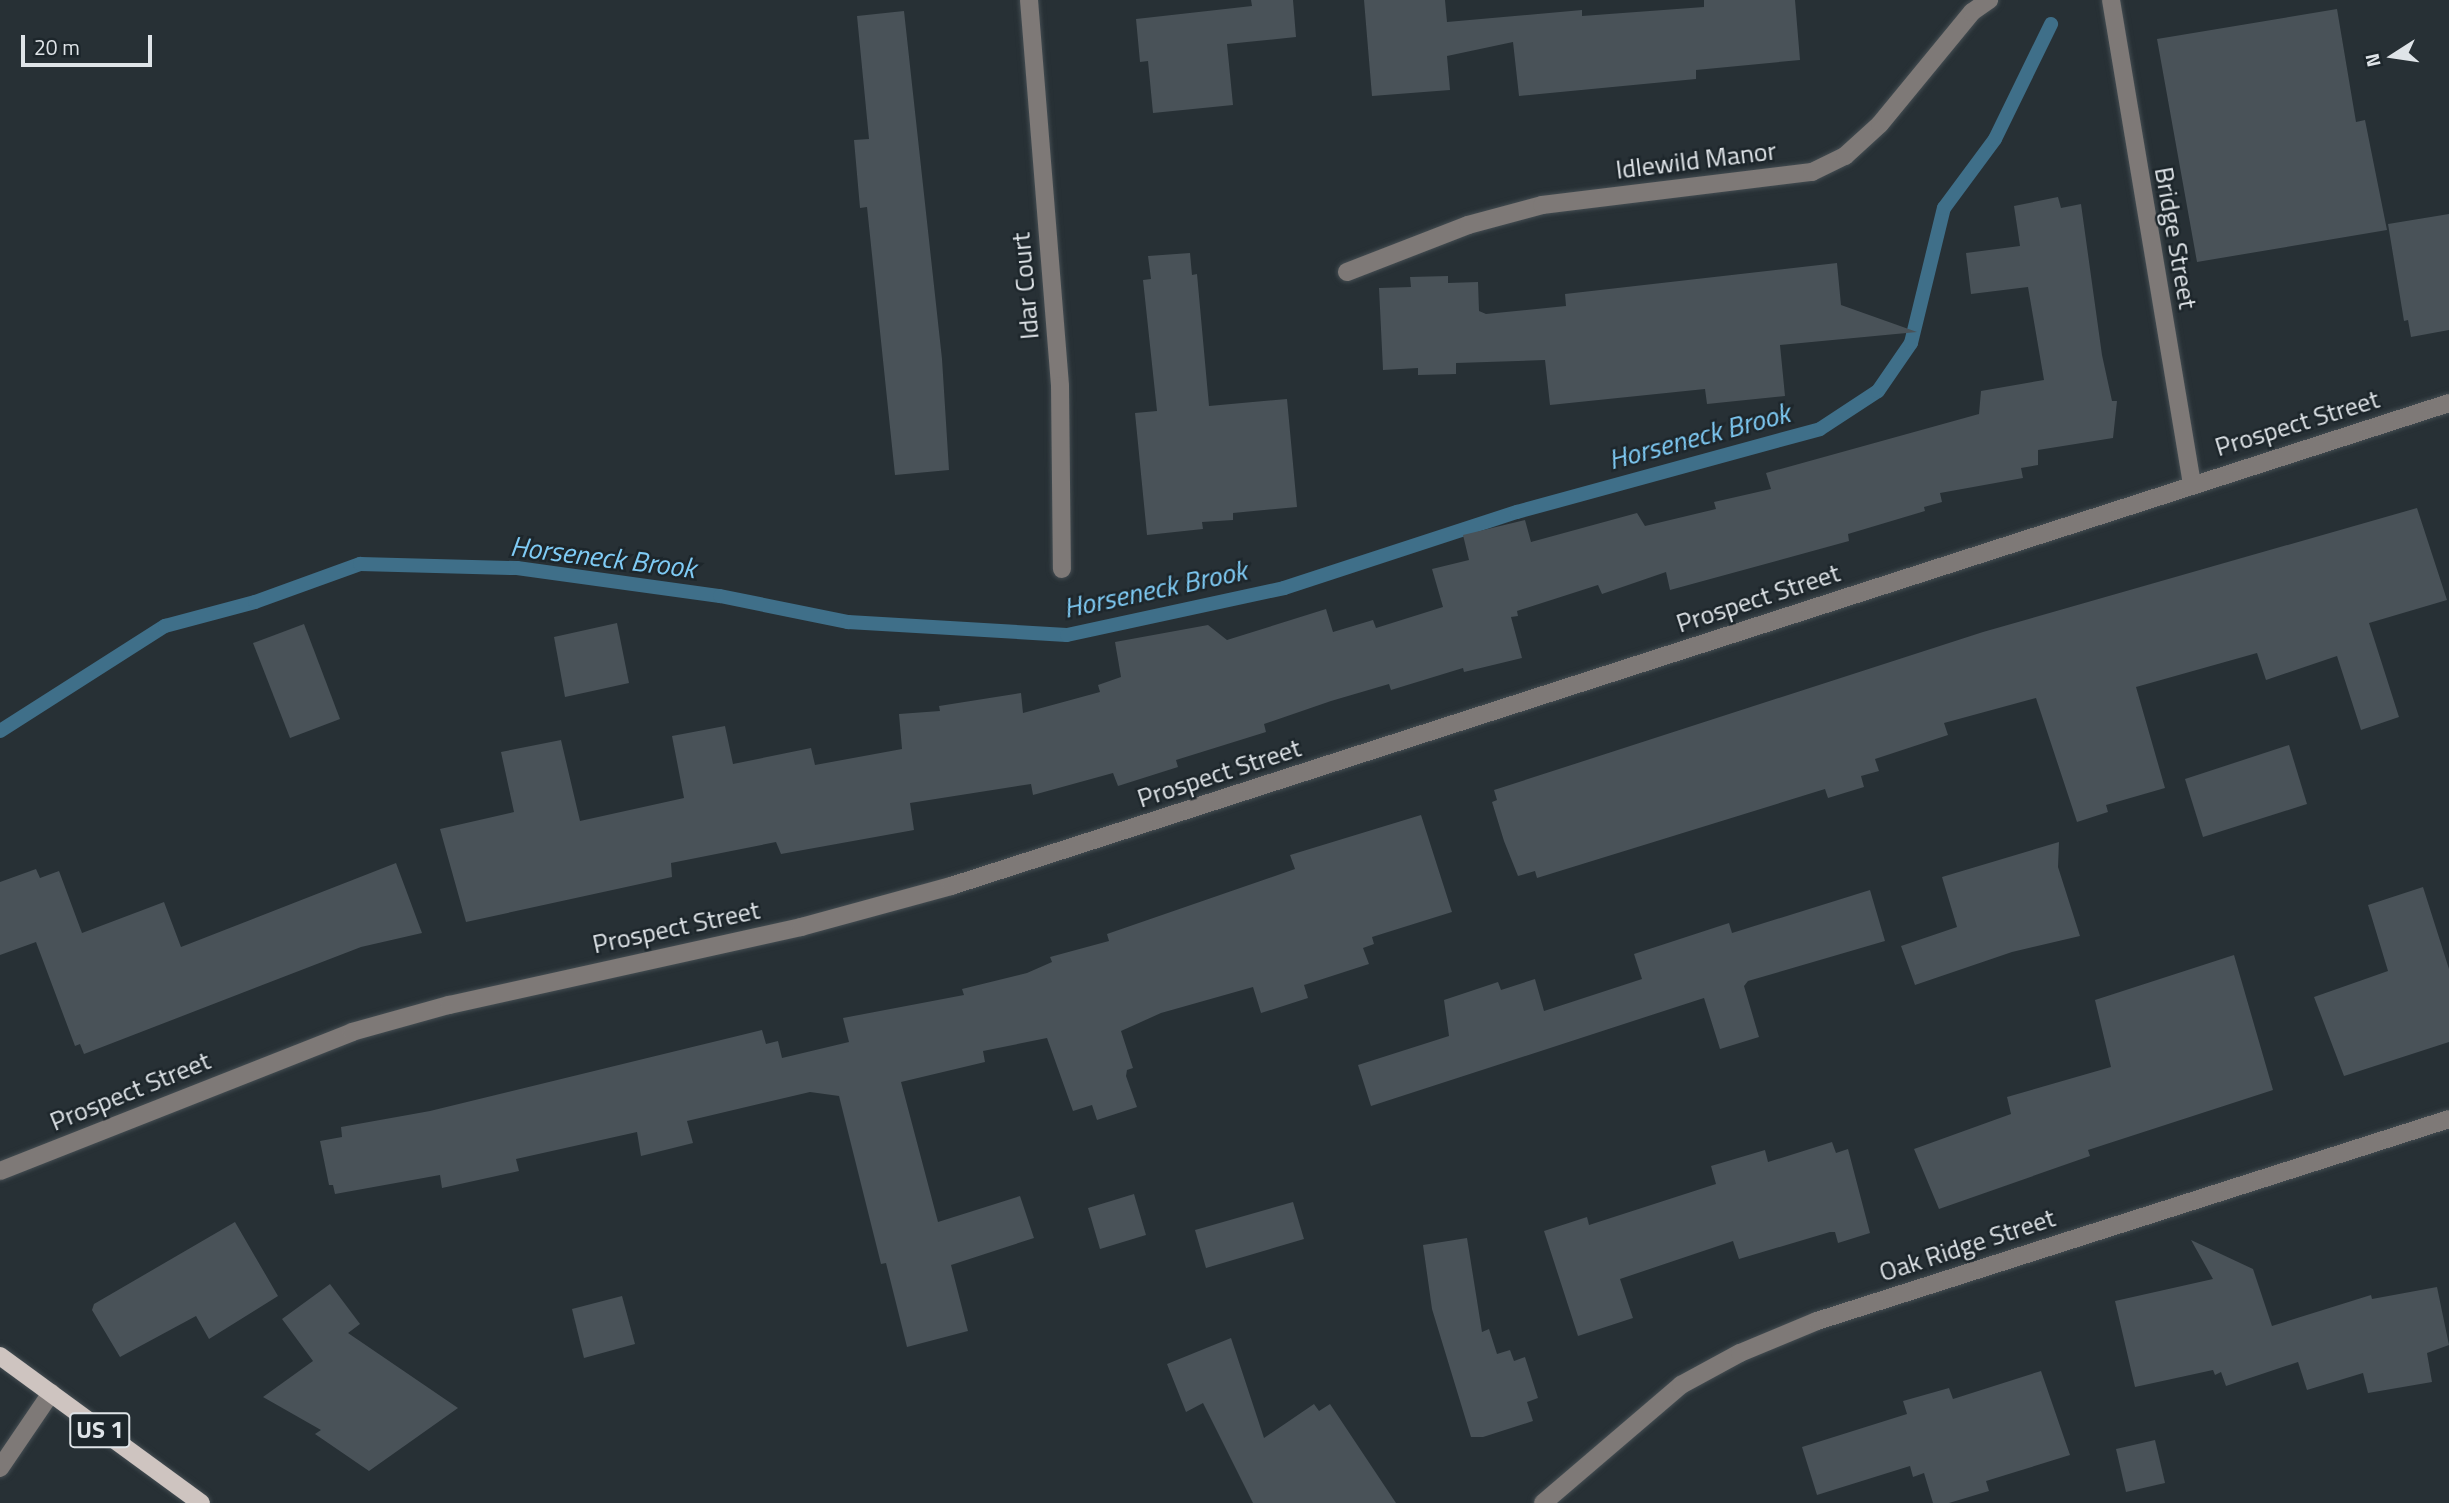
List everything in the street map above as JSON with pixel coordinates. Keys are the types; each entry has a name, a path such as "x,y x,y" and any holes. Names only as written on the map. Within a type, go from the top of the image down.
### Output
{"main road":[{"name":"US 1","path":"0,1356 201,1503"}],"street":[{"name":"Idar Court","path":"1029,0 1060,386 1062,569"},
{"name":"Idlewild Manor","path":"1348,272 1468,225 1542,205 1812,172 1845,156 1880,124 1972,12 1989,0"},
{"name":"Bridge Street","path":"2111,0 2192,484"},
{"name":"Prospect Street","path":"0,1171 352,1032 449,1005 801,927 951,886 2449,403"},
{"name":"Oak Ridge Street","path":"1543,1503 1682,1385 1766,1342 1817,1321 2449,1119"},
{"path":"0,1468 51,1393"}],"building":[{"path":"1251,0 1293,0 1296,37 1227,44 1233,105 1153,113 1148,61 1140,62 1136,19 1252,6"},
{"path":"1364,0 1445,0 1447,22 1582,10 1582,16 1704,7 1704,0 1795,0 1800,60 1696,70 1696,79 1519,96 1513,42 1447,56 1450,90 1372,96"},
{"path":"2337,9 2356,122 2365,120 2387,230 2197,262 2157,39"},
{"path":"904,11 942,359 949,470 895,475 867,207 860,208 854,140 869,139 857,16"},
{"path":"2058,197 2061,208 2081,204 2102,355 2112,401 2117,401 2113,438 2038,450 2038,465 2021,468 2023,478 1940,493 1942,502 1924,507 1925,511 1848,534 1849,541 1670,590 1666,572 1602,594 1598,585 1517,611 1518,616 1511,617 1522,658 1464,672 1463,668 1391,690 1389,684 1331,701 1264,724 1266,732 1176,760 1178,767 1118,786 1113,773 1033,795 1031,784 910,803 914,830 781,854 776,842 671,863 672,877 466,922 440,829 514,812 501,752 561,740 580,821 684,798 672,736 725,726 733,764 811,748 815,765 902,749 899,714 940,711 939,706 1021,693 1023,713 1100,692 1098,685 1121,677 1115,642 1208,625 1227,640 1326,609 1333,632 1373,620 1376,628 1443,607 1432,569 1469,560 1463,535 1525,520 1531,542 1637,513 1645,526 1716,509 1714,502 1771,489 1766,473 1979,414 1981,391 2044,380 2028,287 1971,294 1966,253 2020,246 2014,206"},
{"path":"2449,214 2449,330 2411,337 2408,320 2404,321 2388,224"},
{"path":"1190,253 1192,275 1197,274 1209,406 1287,399 1297,507 1233,513 1233,520 1202,522 1203,529 1147,535 1135,413 1157,411 1143,280 1151,279 1148,256"},
{"path":"1837,263 1841,305 1917,332 1780,345 1785,396 1707,404 1705,389 1550,405 1545,360 1456,363 1456,374 1418,375 1418,368 1383,370 1379,288 1411,287 1410,277 1448,276 1448,283 1478,282 1479,311 1486,314 1566,306 1565,294"},
{"path":"2417,508 2447,600 2369,623 2399,717 2361,730 2337,656 2266,680 2257,653 2136,687 2165,788 2106,805 2108,812 2077,822 2036,698 1944,723 1948,735 1875,759 1879,771 1861,776 1864,787 1828,798 1825,789 1537,878 1535,871 1518,876 1504,841 1492,802 1497,800 1494,790 1983,632"},
{"path":"617,623 629,683 565,697 554,637"},
{"path":"304,624 340,719 290,738 253,643"},
{"path":"2289,745 2307,804 2203,837 2185,779"},
{"path":"1421,815 1452,912 1372,937 1374,944 1363,948 1369,964 1304,985 1308,998 1261,1013 1253,987 1161,1013 1121,1031 1133,1068 1127,1070 1126,1076 1137,1107 1097,1120 1092,1105 1073,1111 1047,1038 983,1051 985,1062 901,1082 938,1222 1020,1196 1034,1238 951,1265 968,1331 907,1347 886,1263 881,1264 839,1096 810,1092 687,1121 693,1143 641,1156 637,1132 516,1159 519,1171 442,1188 440,1175 335,1194 333,1185 329,1185 320,1141 342,1137 341,1127 430,1111 762,1030 766,1044 778,1041 782,1058 849,1042 843,1018 964,995 962,989 1027,973 1052,962 1050,957 1109,941 1107,934 1295,869 1290,855"},
{"path":"2059,842 2058,867 2080,936 2012,952 1915,985 1901,946 1957,927 1942,877"},
{"path":"396,863 422,933 361,947 84,1054 80,1044 75,1046 36,942 0,955 0,882 36,869 40,878 59,871 82,933 164,902 181,947"},
{"path":"2423,887 2449,969 2449,1042 2344,1076 2314,997 2388,971 2368,905"},
{"path":"1870,890 1885,941 1748,981 1744,986 1759,1037 1720,1049 1704,998 1371,1106 1358,1065 1449,1036 1444,1000 1498,982 1501,990 1535,979 1544,1011 1642,979 1634,954 1729,923 1732,933"},
{"path":"2234,955 2273,1090 2088,1150 2090,1156 1939,1209 1914,1149 2011,1114 2007,1097 2111,1067 2095,1000"},
{"path":"1832,1142 1836,1153 1848,1149 1870,1233 1838,1243 1835,1232 1830,1232 1739,1259 1733,1241 1620,1279 1633,1318 1578,1336 1544,1231 1587,1217 1589,1225 1716,1184 1711,1166 1765,1150 1768,1162"},
{"path":"1134,1194 1146,1235 1100,1249 1088,1208"},
{"path":"1293,1202 1304,1239 1206,1268 1195,1230"},
{"path":"235,1222 278,1296 209,1339 196,1316 120,1357 92,1310 94,1304"},
{"path":"1467,1238 1482,1332 1489,1329 1497,1354 1510,1350 1514,1361 1525,1357 1538,1398 1527,1402 1533,1421 1483,1437 1471,1437 1432,1309 1423,1245"},
{"path":"2191,1240 2253,1269 2272,1326 2371,1295 2372,1299 2437,1287 2449,1345 2427,1353 2432,1382 2368,1393 2363,1373 2307,1390 2298,1362 2226,1386 2221,1372 2215,1375 2213,1370 2135,1387 2115,1301 2213,1279"},
{"path":"330,1284 360,1324 348,1333 458,1408 369,1471 315,1434 321,1430 263,1397 313,1361 282,1319"},
{"path":"622,1296 635,1344 584,1358 572,1309"},
{"path":"1231,1338 1264,1438 1314,1404 1319,1411 1330,1404 1396,1503 1253,1503 1203,1403 1186,1412 1167,1364"},
{"path":"2041,1371 2070,1455 1986,1481 1989,1491 1949,1503 1933,1503 1924,1473 1913,1477 1910,1466 1817,1495 1802,1447 1907,1414 1903,1401 1949,1388 1953,1399"},
{"path":"2155,1440 2165,1483 2126,1492 2116,1449"}],"waterway":[{"name":"Horseneck Brook","path":"0,731 165,626 255,602 360,564 517,568 720,596 848,622 1067,635 1284,588 1517,512 1820,429 1878,391 1911,343 1944,208 1995,139 2051,24"}]}
